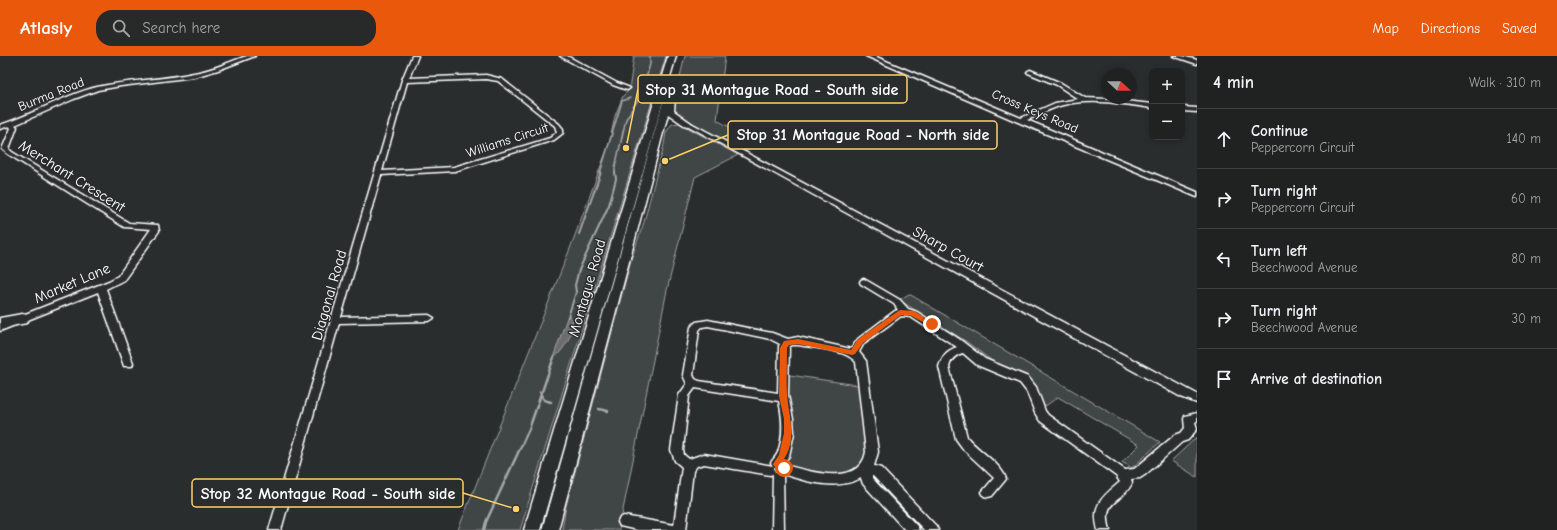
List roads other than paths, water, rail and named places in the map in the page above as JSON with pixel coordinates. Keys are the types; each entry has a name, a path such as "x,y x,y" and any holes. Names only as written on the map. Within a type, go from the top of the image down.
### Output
{"highway":[{"path":"0,323 22,318"}],"main road":[{"name":"Montague Road","path":"532,530 672,56"},
{"name":"Montague Road","path":"550,530 679,56"},
{"path":"670,91 670,112 687,123"},
{"path":"657,138 666,125 670,122 687,123"}],"street":[{"name":"Burma Road","path":"0,127 59,102 96,89 120,84 196,75 252,56"},
{"name":"Diagonal Road","path":"409,56 407,64 409,67"},
{"name":"Diagonal Road","path":"275,530 405,80 409,67 413,63 415,56"},
{"path":"563,56 615,84 627,88"},
{"name":"Cross Keys Road","path":"869,56 1197,195"},
{"path":"1176,56 1197,62"},
{"path":"1030,72 1059,84 1085,101"},
{"name":"Williams Circuit","path":"379,173 455,169 552,139 560,133 558,125 500,80 486,77 405,80"},
{"path":"1023,120 1062,104 1085,101 1149,106"},
{"path":"1185,109 1197,110"},
{"name":"Sharp Court","path":"687,123 1185,394 1197,399"},
{"name":"Merchant Crescent","path":"10,124 14,127 5,149 10,153 127,225 155,228"},
{"name":"Market Lane","path":"0,328 101,288 121,278 155,231 155,228"},
{"path":"864,282 897,302 905,312"},
{"path":"101,288 128,363"},
{"path":"852,353 861,341 898,313 905,312 914,314 932,324 981,362 1017,376 1025,381 1032,390 1042,416 1123,475 1126,481 1124,486 1102,507 1100,517 1104,530"},
{"path":"336,320 429,318"},
{"path":"784,398 699,385 693,383 688,375 694,329 699,324 706,323 772,336 788,343"},
{"path":"680,530 687,469 689,465 698,459 778,470 840,481 851,478 865,469 872,460 871,445 861,361 852,353 798,341 788,343 783,348 784,398 788,419 788,436 778,470 778,530"},
{"path":"964,349 954,352 946,359 944,367 962,439 968,447 999,475 999,482 988,492"},
{"path":"689,465 679,458 677,450 684,395 693,383"},
{"path":"1123,475 1136,474 1179,438 1184,438 1191,429 1189,419 1197,417"},
{"path":"865,469 867,480 913,530"},
{"path":"865,469 877,472 932,530"},
{"path":"624,522 671,530"}],"waterway":[{"path":"615,172 626,119 642,93 650,64 650,56"},
{"path":"600,173 622,101 630,98"},
{"path":"579,234 601,172"},
{"path":"568,317 576,292 575,285 579,270 609,205 616,179 615,172"},
{"path":"541,394 554,357"},
{"path":"484,530 486,522 529,429 541,394"},
{"path":"541,394 544,400 551,402"},
{"path":"599,409 608,411"}],"place":[{"name":"Stop 31 Montague Road - South side","path":"626,148"},
{"name":"Stop 31 Montague Road - North side","path":"665,161"},
{"name":"Stop 32 Montague Road - South side","path":"516,509"}]}
